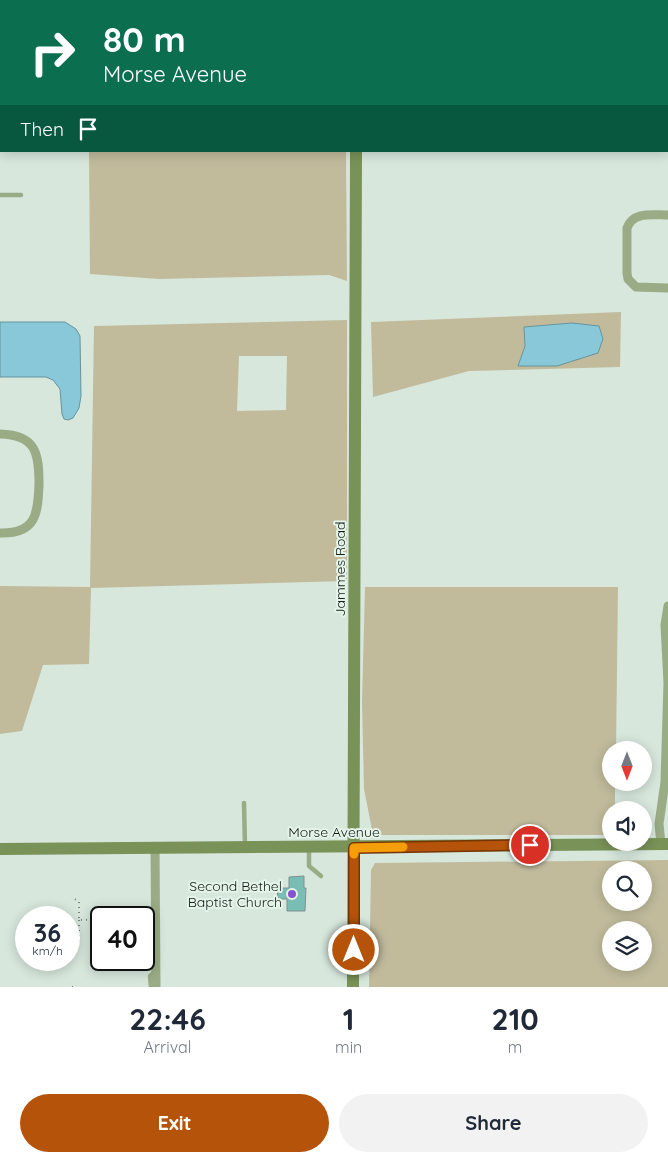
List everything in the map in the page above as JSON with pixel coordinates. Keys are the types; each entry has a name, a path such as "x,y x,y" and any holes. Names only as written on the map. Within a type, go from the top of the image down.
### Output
{"street":[{"name":"Jammes Road","path":"354,987 356,152"},
{"path":"668,215 640,215 628,224 627,273 628,279 636,287 668,288"},
{"path":"0,434 16,435 27,440 37,453 39,463 38,506 35,515 28,525 20,531 0,534"},
{"path":"665,844 659,824 667,782 668,683 665,625 668,606"},
{"name":"Morse Avenue","path":"0,849 354,848 665,844"},
{"path":"155,848 156,987"}],"lane":[{"path":"0,195 21,195"},
{"path":"244,803 245,848"},
{"path":"309,848 309,866 321,876"},
{"path":"151,987 150,976 156,970"}],"path":[{"path":"75,899 79,902 79,906"}],"shaded area":[{"path":"89,152 346,152 347,281 329,275 159,279 90,274"},
{"path":"621,312 620,367 469,371 373,397 371,322","holes":["572,323 518,366 525,346 524,327"]},
{"path":"347,320 347,581 91,588 89,664 43,665 22,731 0,734 0,586 90,587 94,326","holes":["239,356 287,356 286,410 237,411"]},
{"path":"365,587 618,587 616,741 602,741 602,791 615,791 615,801 602,801 602,835 373,835 364,789 362,702"},
{"path":"668,860 668,987 369,987 371,870 375,863"}],"water":[{"path":"0,322 65,322 76,329 80,336 81,396 79,408 73,418 64,419 60,389 53,380 46,377 0,377"},
{"path":"572,323 599,326 603,339 598,353 557,366 518,366 525,346 524,327"}],"building":[{"name":"Second Bethel Baptist Church","path":"304,876 304,888 306,888 305,911 287,911 287,899 278,899 277,888 289,888 289,877"}],"slow traffic":[{"path":"354,854 354,848 403,847"}],"place":[{"name":"Second Bethel Baptist Church","path":"292,894"}],"route":[{"path":"354,950 354,848 530,845"}]}
